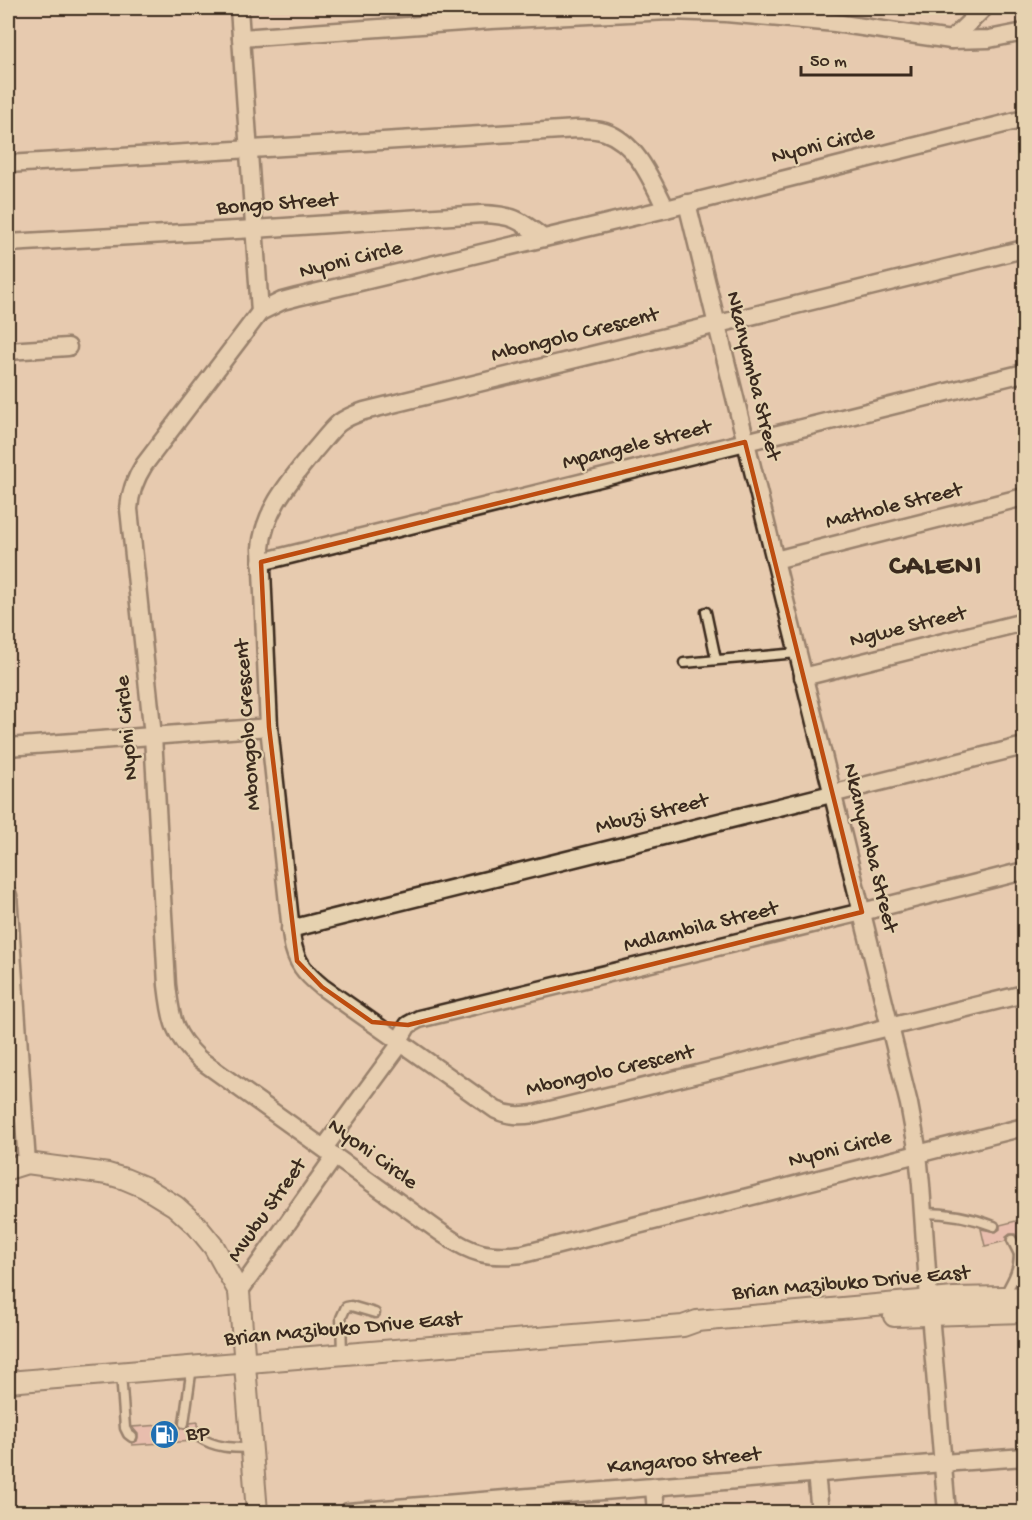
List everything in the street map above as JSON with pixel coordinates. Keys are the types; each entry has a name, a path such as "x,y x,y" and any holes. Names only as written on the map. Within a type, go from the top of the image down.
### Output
{"street":[{"path":"239,8 260,312"},
{"path":"785,18 805,8"},
{"path":"951,40 984,8"},
{"path":"242,38 554,16 695,9 864,27 951,40 989,39 1024,32"},
{"name":"Nyoni Circle","path":"1024,119 687,204 297,297 270,306 260,312 144,465 136,478 130,499 130,525 153,736 167,985 175,1028 187,1047 199,1059 458,1244 476,1252 512,1255 535,1251 1024,1127"},
{"path":"8,164 592,129 617,137 628,147 639,160 666,209"},
{"name":"Nkanyamba Street","path":"687,204 909,1104 918,1153 946,1512"},
{"name":"Bongo Street","path":"8,243 482,214 498,214 513,218 543,238"},
{"name":"Mbongolo Crescent","path":"1024,249 364,411 346,418 305,463 272,508 261,540 269,727 294,951 303,970 322,987 487,1105 516,1116 534,1114 1024,994"},
{"path":"8,351 68,347"},
{"name":"Mpangele Street","path":"261,562 1024,373"},
{"name":"Mathole Street","path":"775,560 1024,497"},
{"name":"Ngwe Street","path":"803,677 1024,622"},
{"path":"8,747 269,727"},
{"name":"Mbuzi Street","path":"290,929 1024,746"},
{"name":"Mdlambila Street","path":"408,1025 419,1019 1024,871"},
{"path":"8,895 27,1163"},
{"path":"372,1022 408,1025 400,1042"},
{"name":"Mvubu Street","path":"239,1292 400,1042"},
{"path":"8,1169 27,1163 108,1174 144,1187 158,1195 175,1206 206,1236 239,1292 257,1512"},
{"name":"Brian Mazibuko Drive East","path":"930,1307 954,1298 1024,1298"},
{"name":"Brian Mazibuko Drive East","path":"8,1382 682,1326 696,1329 930,1307 1024,1312"},
{"name":"Kangaroo Street","path":"348,1512 511,1506 654,1488 1024,1457"},
{"path":"816,1473 820,1512"},
{"path":"654,1488 656,1512"}],"lane":[{"path":"706,612 716,659"},
{"path":"684,663 798,653"},
{"path":"923,1213 962,1216 993,1226"},
{"path":"1012,1240 1024,1265"},
{"path":"1003,1297 1016,1271 1019,1255"},
{"path":"342,1354 341,1318 346,1307 351,1306 375,1313"},
{"path":"184,1423 192,1367"},
{"path":"121,1373 125,1428 132,1437"},
{"path":"199,1437 217,1446 251,1448"}],"highlighted area":[{"path":"745,442 862,912 408,1025 372,1022 322,987 297,961 269,727 261,562"}],"building":[{"path":"1024,1219 1024,1237 1018,1239 1015,1234 1010,1234 1006,1237 1006,1241 985,1246 981,1229 996,1232 1000,1229 1000,1225"},
{"path":"198,1422 198,1431 193,1436 194,1441 132,1445 137,1441 138,1434 132,1427 178,1424 184,1429 189,1427 190,1423"}],"place":[{"name":"BP","path":"165,1435"}],"district":[{"name":"CALENI","path":"936,567"}]}
